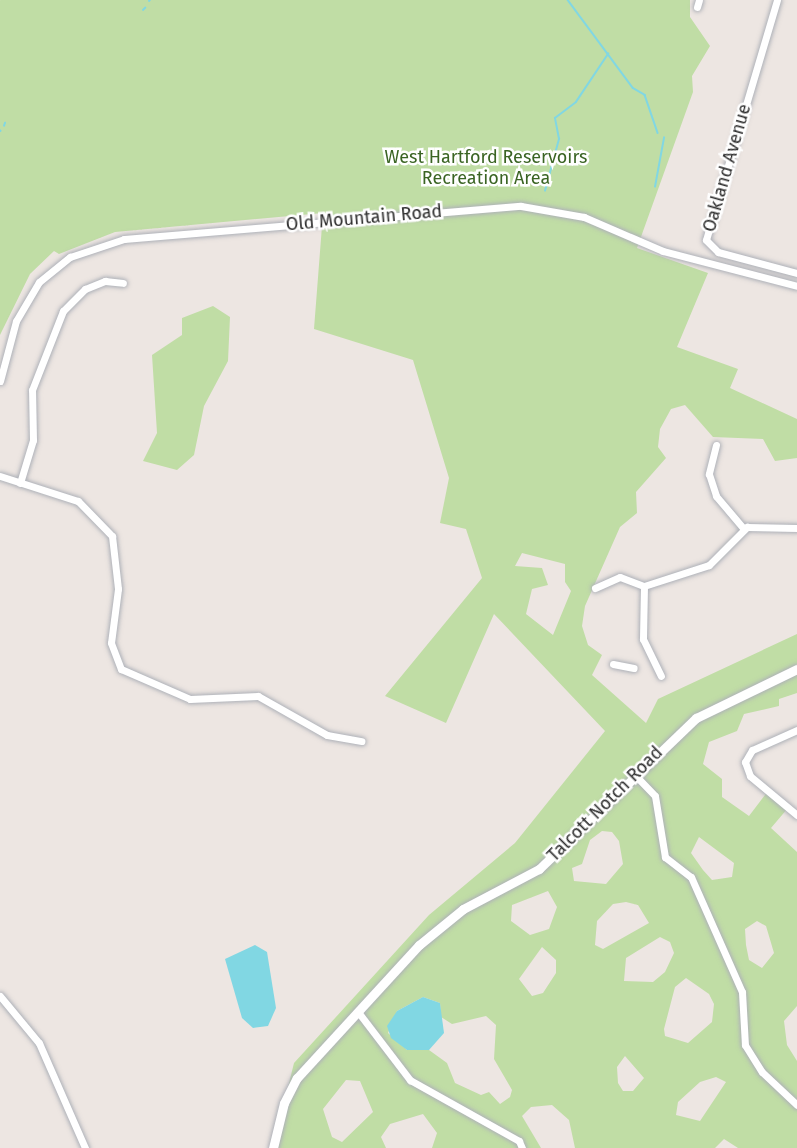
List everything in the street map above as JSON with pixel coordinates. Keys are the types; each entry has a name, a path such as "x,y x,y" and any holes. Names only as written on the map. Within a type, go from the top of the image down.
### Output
{"street":[{"name":"Oakland Avenue","path":"777,0 706,240 718,252 797,273"},
{"name":"Old Mountain Road","path":"0,381 16,321 39,282 70,257 124,239 521,206 584,217 663,251 797,286"},
{"path":"20,483 33,440 32,390 63,311 85,289 105,281 123,283"},
{"path":"716,445 709,474 716,496 743,528"},
{"path":"0,476 78,501 112,536 118,589 111,643 121,669 190,699 258,696 327,735 361,741"},
{"path":"595,588 620,577 644,586 710,565 743,528 797,528"},
{"path":"644,586 643,639 661,676"},
{"path":"613,664 634,668"},
{"name":"Talcott Notch Road","path":"273,1148 289,1090 358,1012 440,927 488,894 539,869 634,774 714,707 797,669"},
{"path":"797,730 752,750 745,762 750,776 797,815"},
{"path":"634,774 655,796 665,857 691,878 742,992 745,1045 762,1072 797,1105"},
{"path":"0,996 39,1044 85,1148"},
{"path":"358,1012 410,1080 519,1141 522,1148"}],"green space":[{"name":"West Hartford Reservoirs Recreation Area","path":"0,0 690,0 690,17 710,46 692,76 693,92 637,248 708,273 677,347 738,369 730,388 797,419 797,458 775,461 763,439 713,437 685,405 671,409 660,429 658,447 666,458 636,492 637,513 620,527 585,606 582,626 588,645 602,655 592,675 646,723 658,699 797,634 797,693 779,699 779,706 744,714 737,731 709,742 703,764 722,779 722,797 749,816 768,791 788,808 771,828 797,852 797,1006 784,1021 787,1045 797,1061 797,1148 738,1148 724,1139 715,1148 575,1148 569,1120 552,1105 531,1107 522,1116 541,1148 432,1148 437,1133 423,1114 390,1124 381,1137 386,1148 273,1148 294,1063 429,915 515,843 605,731 494,614 446,723 385,696 482,578 466,529 440,523 449,478 413,360 314,329 323,213 115,232 59,254 54,251 30,274 0,335","holes":["522,553 565,564 565,582 571,591 553,635 526,614 532,589 548,585 542,568 515,566","602,831 612,832 619,841 623,864 606,884 574,881 572,868 582,864 590,840","699,837 734,863 732,877 712,880 691,853","548,891 557,907 549,929 530,935 511,921 512,905","626,902 638,905 649,923 603,949 595,945 597,921 613,904","757,921 766,926 774,953 762,968 749,960 745,929","660,937 670,942 674,953 665,972 653,982 624,981 626,958","542,947 556,960 556,973 543,993 532,996 519,979","686,978 709,994 714,1004 712,1022 688,1043 665,1036 664,1029 675,987","423,997 440,1003 441,1017 452,1024 486,1016 496,1025 494,1059 512,1090 510,1097 500,1104 489,1092 481,1095 455,1083 447,1063 429,1050 407,1050 388,1033 397,1011","625,1056 644,1078 633,1091 623,1091 618,1083 617,1067","716,1077 726,1082 700,1121 676,1115 678,1102 700,1082","346,1080 360,1081 373,1112 342,1142 332,1137 323,1109"]},
{"path":"213,306 230,317 228,361 204,406 194,455 177,470 143,461 157,433 152,355 182,335 182,318"}],"water":[{"path":"255,945 267,952 276,1008 268,1026 253,1028 242,1018 225,959"},
{"path":"423,997 440,1003 444,1033 429,1050 407,1050 391,1038 387,1026 397,1011"}],"waterway":[{"path":"568,0 633,88 645,95 658,133"},
{"path":"545,191 559,139 555,118 576,102 608,54"},
{"path":"655,187 664,138"}]}
